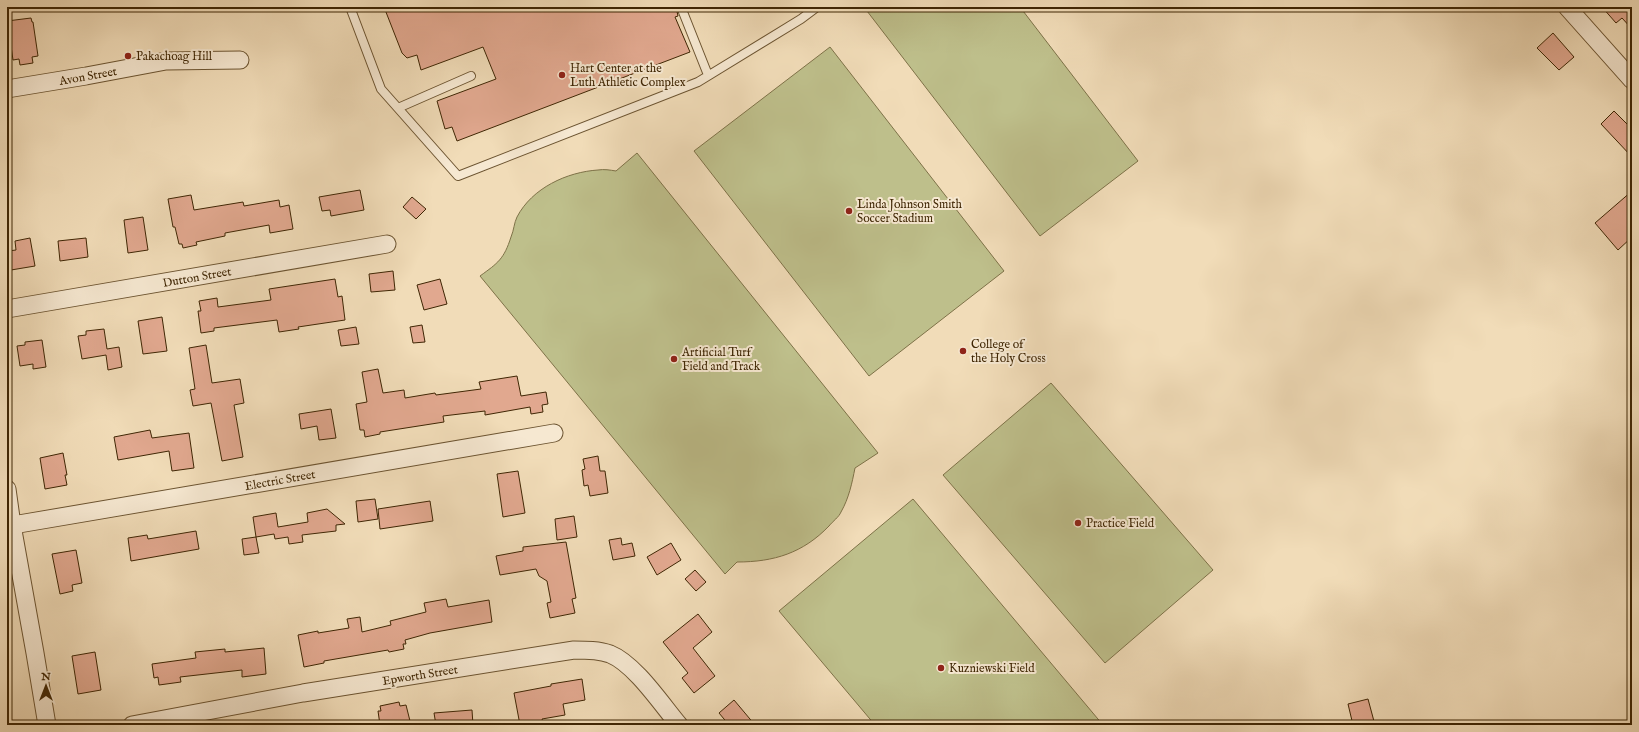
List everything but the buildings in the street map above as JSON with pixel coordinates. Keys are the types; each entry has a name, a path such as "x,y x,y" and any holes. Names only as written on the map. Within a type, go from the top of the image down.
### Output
{"street":[{"path":"1567,7 1632,80"},
{"name":"Avon Street","path":"7,89 166,61 240,60"},
{"name":"Dutton Street","path":"7,310 387,244"},
{"name":"Electric Street","path":"9,526 554,433"},
{"path":"7,489 9,526 36,653 47,725"},
{"name":"Epworth Street","path":"132,725 303,693 574,650 592,650 610,654 627,665 645,684 678,725"}],"lane":[{"path":"350,7 381,89 458,176 698,82 801,19 817,7"},
{"path":"681,7 708,75"},
{"path":"398,108 471,76"}],"green space":[{"path":"873,7 1020,7 1138,161 1040,236 867,11"},
{"name":"Linda Johnson Smith Soccer Stadium","path":"830,47 1004,271 869,376 694,151"},
{"path":"637,153 878,453 855,468 848,496 840,514 829,526 809,543 776,558 751,562 737,562 725,574 480,276 496,264 503,256 517,217 532,198 541,190 552,183 574,174 600,170 616,171"},
{"name":"Practice Field","path":"1051,383 1213,570 1105,663 943,475"},
{"name":"Kuzniewski Field","path":"913,499 1103,725 875,725 779,611"}],"place":[{"name":"Pakachoag Hill","path":"128,56"},
{"name":"Hart Center at the Luth Athletic Complex","path":"562,75"},
{"name":"Linda Johnson Smith Soccer Stadium","path":"849,211"},
{"name":"College of the Holy Cross","path":"963,351"},
{"name":"Artificial Turf Field and Track","path":"674,359"},
{"name":"Practice Field","path":"1078,523"},
{"name":"Kuzniewski Field","path":"941,668"}]}
